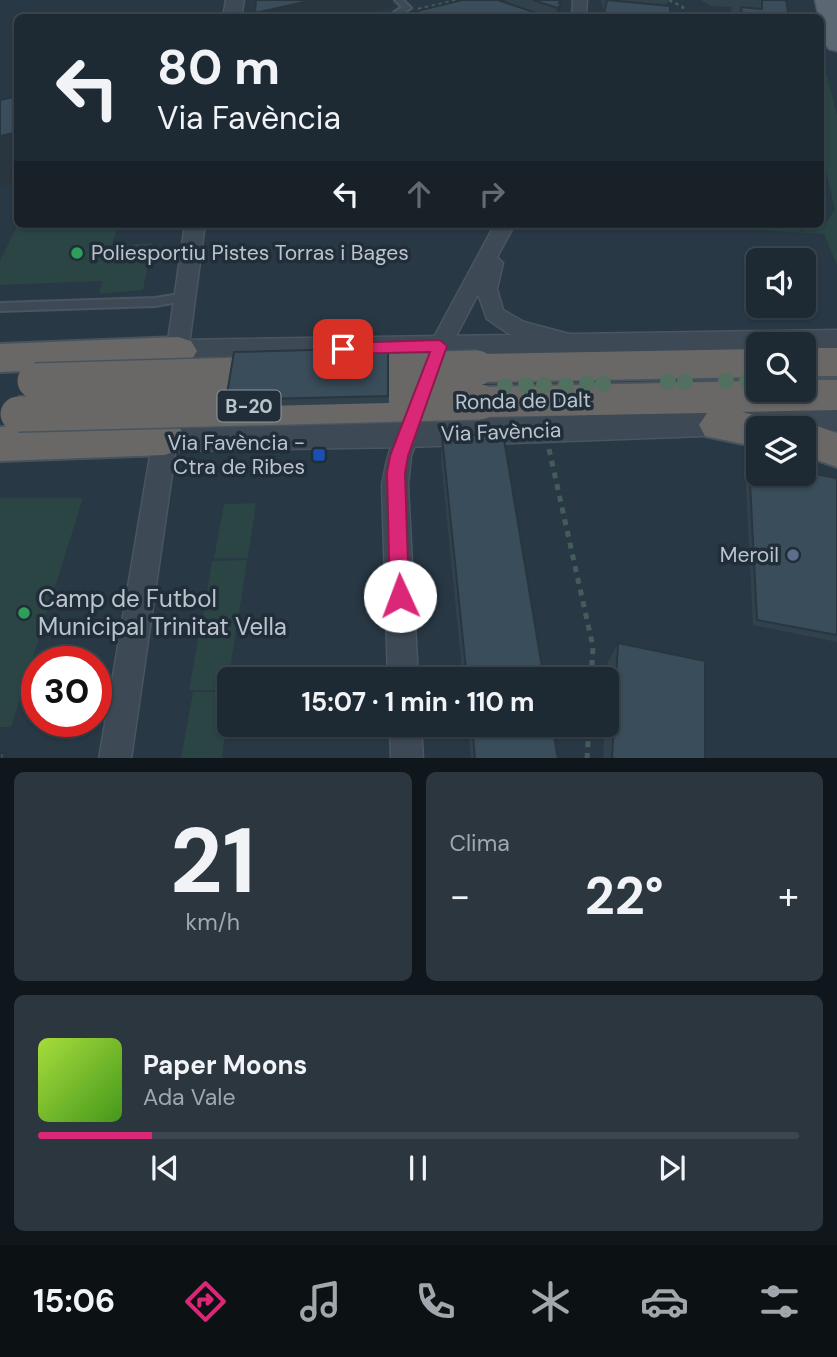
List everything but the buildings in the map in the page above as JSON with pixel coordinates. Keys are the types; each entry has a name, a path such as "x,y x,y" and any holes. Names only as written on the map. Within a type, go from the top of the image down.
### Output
{"highway":[{"path":"0,358 178,351"},
{"path":"816,362 837,362"},
{"name":"Ronda de Dalt","path":"11,407 479,385 746,364"},
{"name":"Ronda de Dalt","path":"479,385 837,396"},
{"path":"11,407 165,438"},
{"path":"816,443 837,450"}],"main road":[{"path":"824,26 837,44"},
{"path":"824,31 837,56"}],"street":[{"path":"115,758 195,228"},
{"path":"502,231 487,289 494,314 535,335 589,344"},
{"path":"403,667 395,485 399,456 440,346 502,231"},
{"path":"178,351 837,340"},
{"name":"Via Favència","path":"165,438 738,428 837,419"},
{"path":"406,737 407,758"}],"lane":[{"path":"398,14 407,8 399,0"},
{"path":"0,307 155,302 186,297"}],"path":[{"path":"669,0 683,7 684,14"},
{"path":"549,449 593,647 592,667"},
{"path":"587,758 588,737"}],"green space":[{"path":"824,65 837,115 837,265 824,234 726,228 780,228 802,231 824,228 835,210 824,162"},
{"name":"Poliesportiu Pistes Torras i Bages","path":"16,228 117,228 112,246 152,243 143,290 99,294 102,281 0,285 0,261"},
{"name":"Camp de Futbol Municipal Trinitat Vella","path":"0,498 83,498 36,646 21,646 21,695 11,727 0,727"},
{"path":"256,503 248,558 214,558 224,504"},
{"path":"247,560 238,621 202,621 212,561"},
{"path":"201,622 237,622 230,667 217,667 217,690 189,690"},
{"path":"193,692 217,692 217,737 224,737 222,758 181,758"}],"place":[{"name":"Poliesportiu Pistes Torras i Bages","path":"77,253"},
{"name":"Via Favència - Ctra de Ribes","path":"319,455"},
{"name":"Meroil","path":"793,555"},
{"name":"Camp de Futbol Municipal Trinitat Vella","path":"24,613"}],"route":[{"path":"343,349 440,346 430,366 399,456 396,473 400,596"}]}
